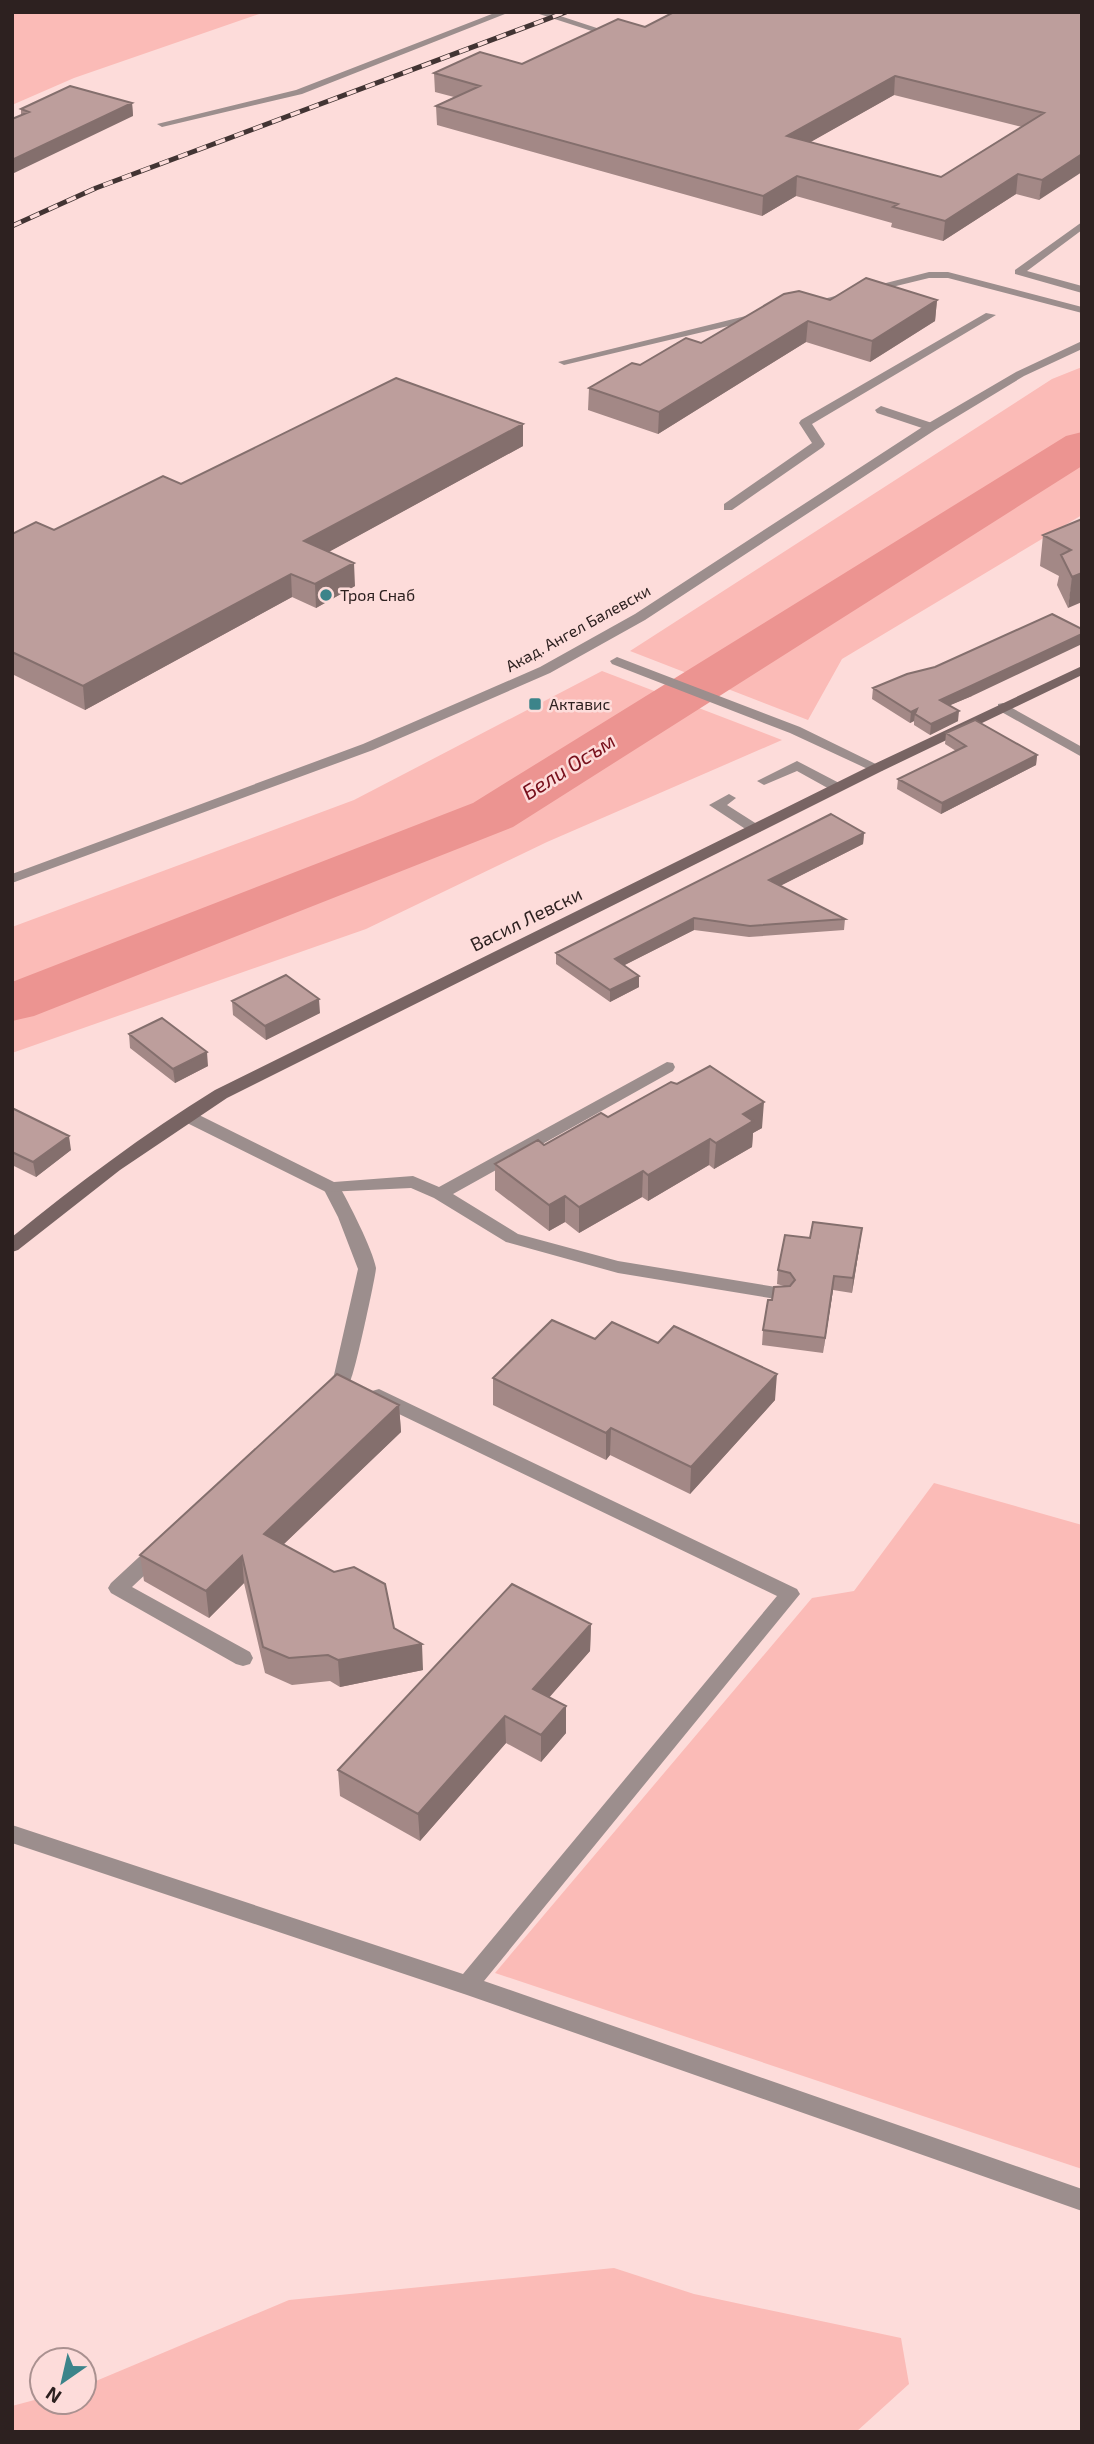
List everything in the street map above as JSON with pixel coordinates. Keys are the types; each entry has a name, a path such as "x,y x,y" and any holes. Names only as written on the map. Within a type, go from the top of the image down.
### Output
{"main road":[{"name":"Васил Левски","path":"12,1246 77,1192 185,1115 234,1088 755,828 1082,670"}],"street":[{"path":"162,124 299,92 506,12"},
{"path":"537,12 604,32"},
{"path":"1082,225 1019,272 1082,290"},
{"path":"799,306 929,275 948,275 1082,310"},
{"path":"564,362 773,313"},
{"path":"728,507 819,444 805,423 850,399 990,314"},
{"name":"Акад. Ангел Балевски","path":"12,879 368,747 545,670 640,617 931,427 1020,373 1082,344"},
{"path":"881,410 931,427"},
{"path":"617,661 795,730 877,768"},
{"path":"1003,707 1082,753"},
{"path":"764,781 797,765 838,788"},
{"path":"729,798 716,805 755,828"},
{"path":"440,1194 667,1067"},
{"path":"185,1115 332,1188 413,1182 440,1194 512,1238 618,1267 782,1294"},
{"path":"312,1407 343,1378 367,1269 347,1217 332,1188"},
{"path":"343,1378 790,1594 467,1986"},
{"path":"169,1541 118,1588 243,1658"},
{"path":"12,1834 467,1986 1082,2200"}],"shaded area":[{"path":"12,12 265,12 74,78 12,105"},
{"path":"1082,367 1082,515 842,659 808,720 630,651 1052,379"},
{"path":"602,671 782,740 547,842 366,929 12,1053 12,927 354,800"},
{"path":"934,1483 1082,1525 1082,2169 495,1973 812,1598 854,1591"},
{"path":"614,2268 694,2294 901,2338 909,2384 856,2432 12,2432 12,2406 28,2402 28,2416 98,2416 98,2380 289,2300"}],"building":[{"path":"674,12 1082,12 1082,154 1042,180 1018,174 945,221 893,207 898,204 797,176 763,196 436,106 480,86 434,73 480,52 522,64 618,19 645,27","holes":["895,76 1044,113 941,177 787,136"]},
{"path":"70,86 132,103 12,160 12,119 29,112 21,109"},
{"path":"866,278 937,300 872,341 808,321 659,412 589,388 632,363 640,365 686,338 701,343 784,294 799,291 830,300"},
{"path":"396,378 523,424 304,541 354,563 315,584 291,574 83,686 12,652 12,534 36,522 54,530 163,476 181,484"},
{"path":"1082,519 1082,573 1072,577 1061,555 1071,550 1043,535"},
{"path":"1052,614 1082,629 1082,634 940,700 959,711 931,724 915,714 917,709 911,712 873,688 907,674 935,667"},
{"path":"975,720 1037,755 942,803 898,779 966,746 946,733"},
{"path":"831,814 864,833 769,880 845,919 750,926 694,918 615,959 639,976 610,990 556,953"},
{"path":"286,975 319,999 265,1026 232,1001"},
{"path":"162,1018 207,1052 173,1069 129,1034"},
{"path":"710,1066 764,1102 743,1114 753,1121 716,1143 710,1139 648,1175 643,1171 579,1207 565,1196 549,1205 495,1164 538,1140 544,1145 601,1113 608,1117 671,1082 677,1084"},
{"path":"12,1108 69,1136 33,1162 12,1152"},
{"path":"813,1222 862,1228 853,1278 834,1276 825,1338 763,1330 768,1300 772,1300 774,1287 790,1286 795,1280 790,1273 778,1270 785,1235 810,1238"},
{"path":"552,1320 595,1339 612,1322 658,1343 674,1326 777,1374 691,1467 611,1428 606,1433 493,1378"},
{"path":"337,1374 399,1405 264,1534 334,1572 354,1567 385,1584 394,1628 422,1644 338,1660 328,1655 289,1658 263,1647 242,1556 206,1591 140,1555"},
{"path":"512,1584 591,1624 533,1689 566,1706 541,1735 505,1716 418,1814 338,1770"}],"waterway":[{"name":"Бели Осъм","path":"12,1003 493,815 1082,446"}],"railway":[{"path":"12,226 96,188 566,12"}],"place":[{"name":"Троя Снаб","path":"326,595"},
{"name":"Актавис","path":"535,704"}]}
